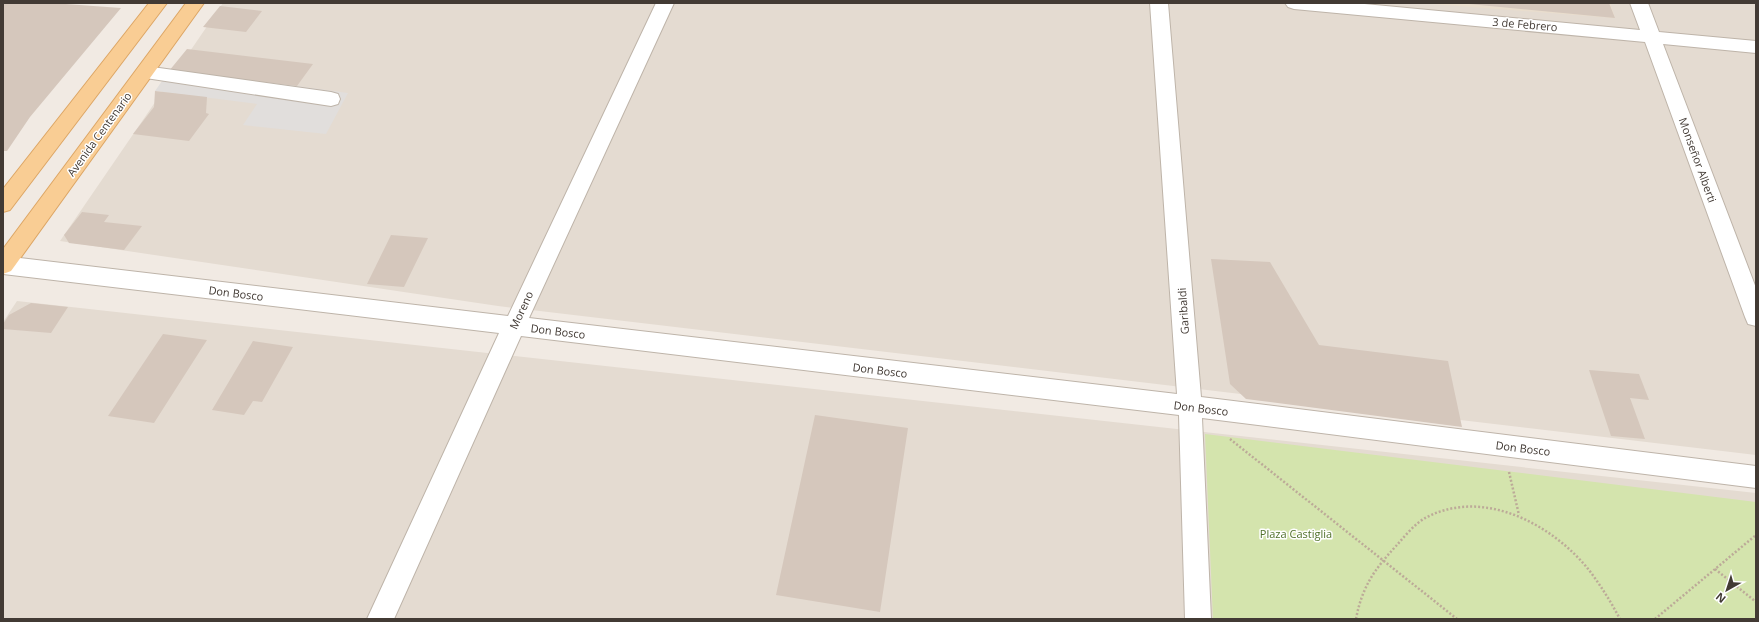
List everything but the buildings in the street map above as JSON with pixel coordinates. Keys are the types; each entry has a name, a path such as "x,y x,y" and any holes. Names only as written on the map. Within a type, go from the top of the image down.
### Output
{"main road":[{"path":"3,204 158,3"},
{"name":"Avenida Centenario","path":"3,265 195,3"}],"street":[{"name":"Moreno","path":"380,619 514,326 665,3"},
{"name":"Garibaldi","path":"1160,3 1190,406 1198,619"},
{"name":"3 de Febrero","path":"1294,3 1756,46"},
{"name":"Monseñor Alberti","path":"1639,3 1653,36 1756,317"},
{"path":"145,72 331,99"},
{"name":"Don Bosco","path":"3,265 1190,406 1756,477"}],"path":[{"path":"1227,436 1457,619"},
{"path":"1504,446 1519,515"},
{"path":"1356,619 1359,601 1369,579 1383,560 1403,538 1426,518 1445,510 1474,506 1493,508 1519,515 1556,537 1589,568 1614,604 1620,619"},
{"path":"1654,619 1756,535"},
{"path":"1715,569 1756,602"}],"shaded area":[{"path":"223,3 1756,3 1756,455 498,306 60,241"},
{"path":"1419,3 1610,3 1615,18"},
{"path":"169,71 348,93 326,134 243,125 257,104 155,91"},
{"path":"17,301 1756,493 1756,619 3,619 3,322"}],"green space":[{"name":"Plaza Castiglia","path":"1205,434 1756,502 1756,619 1213,619"}]}
